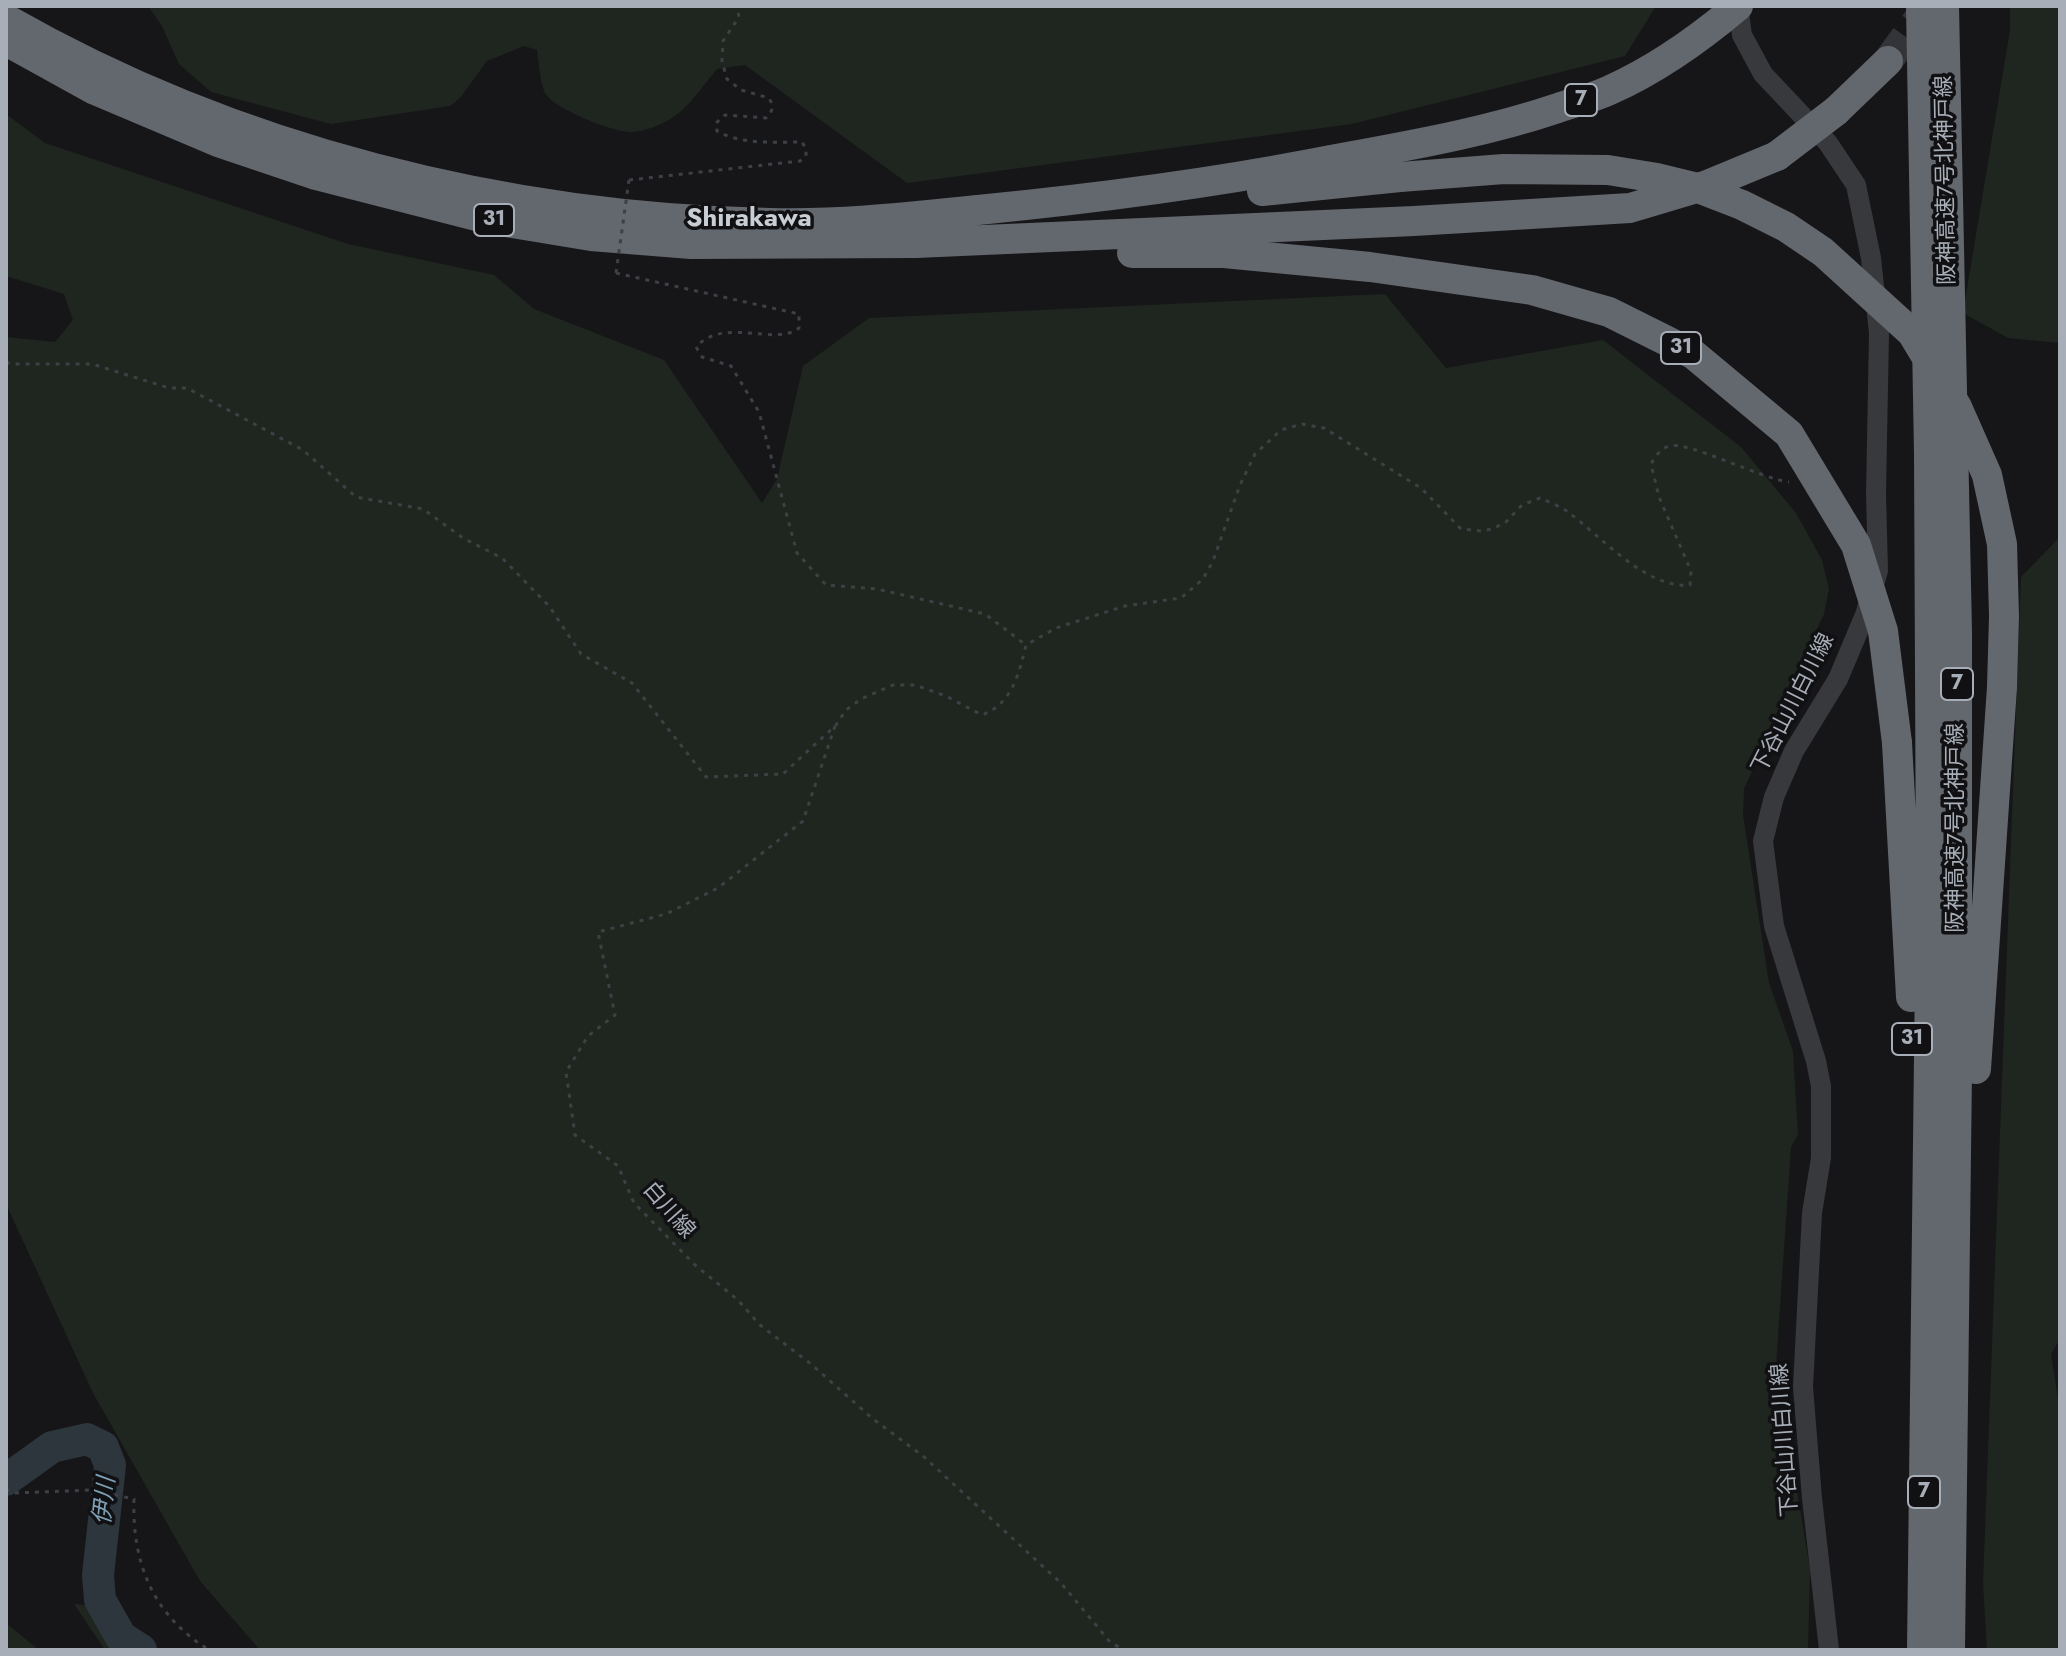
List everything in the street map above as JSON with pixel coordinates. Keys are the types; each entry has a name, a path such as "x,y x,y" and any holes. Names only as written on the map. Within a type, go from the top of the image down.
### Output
{"highway":[{"name":"7","path":"1048,203 1244,177 1504,126 1608,91 1696,41 1738,6"},
{"name":"阪神高速7号北神戸線","path":"1921,6 1929,498 1931,979 1922,1650"},
{"name":"阪神高速7号北神戸線","path":"1944,6 1957,632 1957,1042 1950,1650"},
{"name":"31","path":"6,19 51,44 173,100 242,127 377,170 501,196 583,209 705,221 774,223 918,217 1048,203"},
{"name":"31","path":"6,41 95,90 218,142 316,175 488,219 591,236 691,244 785,245 1015,239 1630,208 1707,185 1777,156 1836,111 1888,61"},
{"name":"7","path":"1048,203 1254,192 1504,169 1608,170 1698,188 1786,227 1823,252 1912,333 1957,407 1987,475 2002,544 2002,687 1953,1362"},
{"name":"31","path":"1015,239 1083,252 1224,253 1370,267 1532,290 1609,312 1693,354 1789,434 1856,545 1883,631 1897,743 1911,978 1916,1208 1926,1335"}],"street":[{"name":"下谷山川白川線","path":"1738,6 1742,35 1763,74 1828,143 1856,185 1871,258 1879,333 1878,571 1865,615 1838,679 1794,751 1774,797 1763,841 1774,926 1821,1086 1821,1158 1812,1213 1803,1387 1829,1650"}],"path":[{"path":"737,6 739,17 723,41 722,61 727,79 741,90 769,98 773,105 772,113 766,118 725,115 716,123 717,131 727,137 802,142 806,156 800,161 629,180 616,273 799,314 799,328 792,334 738,332 705,337 696,347 702,357 731,366 759,412 797,553 826,585 877,589 985,614 1026,645"},
{"path":"6,362 92,364 169,388 187,388 303,450 356,497 423,509 463,538 502,558 549,606 581,654 632,683 706,777 783,774 836,725 846,710 861,699 893,685 915,685 946,696 982,715 996,710 1016,682 1026,645 1056,628 1125,606 1181,598 1203,579 1255,454 1281,430 1302,424 1324,428 1421,488 1461,529 1492,529 1506,522 1522,505 1540,498 1565,509 1650,577 1675,586 1690,585 1691,571 1659,497 1651,464 1656,455 1670,446 1687,446 1737,466 1797,483"},
{"name":"白川線","path":"836,725 803,821 718,888 666,914 598,932 615,1015 588,1036 566,1072 575,1135 618,1166 634,1203 695,1265 738,1300 760,1325 811,1364 873,1419 923,1456 1061,1583 1110,1642 1124,1650"},
{"path":"6,1489 13,1493 92,1490 134,1499 133,1533 146,1580 162,1608 209,1650"}],"shaded area":[{"path":"148,6 1656,6 1625,56 1352,124 907,183 745,65 717,69 675,116 635,132 597,123 559,106 543,89 537,50 524,46 487,61 460,98 450,106 331,124 211,92 179,64 162,26"},
{"path":"2010,6 2060,6 2060,343 2008,338 1963,313 2010,30"},
{"path":"6,114 45,143 348,244 494,275 534,309 664,360 762,503 777,479 803,366 869,318 1385,294 1446,368 1603,340 1741,447 1796,513 1822,560 1829,589 1824,614 1744,789 1743,815 1769,983 1793,1051 1798,1135 1791,1147 1776,1366 1810,1569 1808,1650 260,1650 200,1581 93,1393 6,1204 6,337 55,342 73,320 64,294 6,276"},
{"path":"2060,537 2060,1339 2051,1354 2060,1411 2060,1650 1987,1650 1983,1583 2021,577"},
{"path":"74,1604 101,1607 137,1650 105,1650"},
{"path":"6,1623 39,1650 6,1650"}],"waterway":[{"name":"伊川","path":"6,1480 52,1447 87,1439 103,1447 110,1465 98,1575 100,1600 121,1637 141,1650"}],"tunnel":[{"path":"1888,61 1928,6"}],"district":[{"name":"Shirakawa","path":"749,220"}]}
